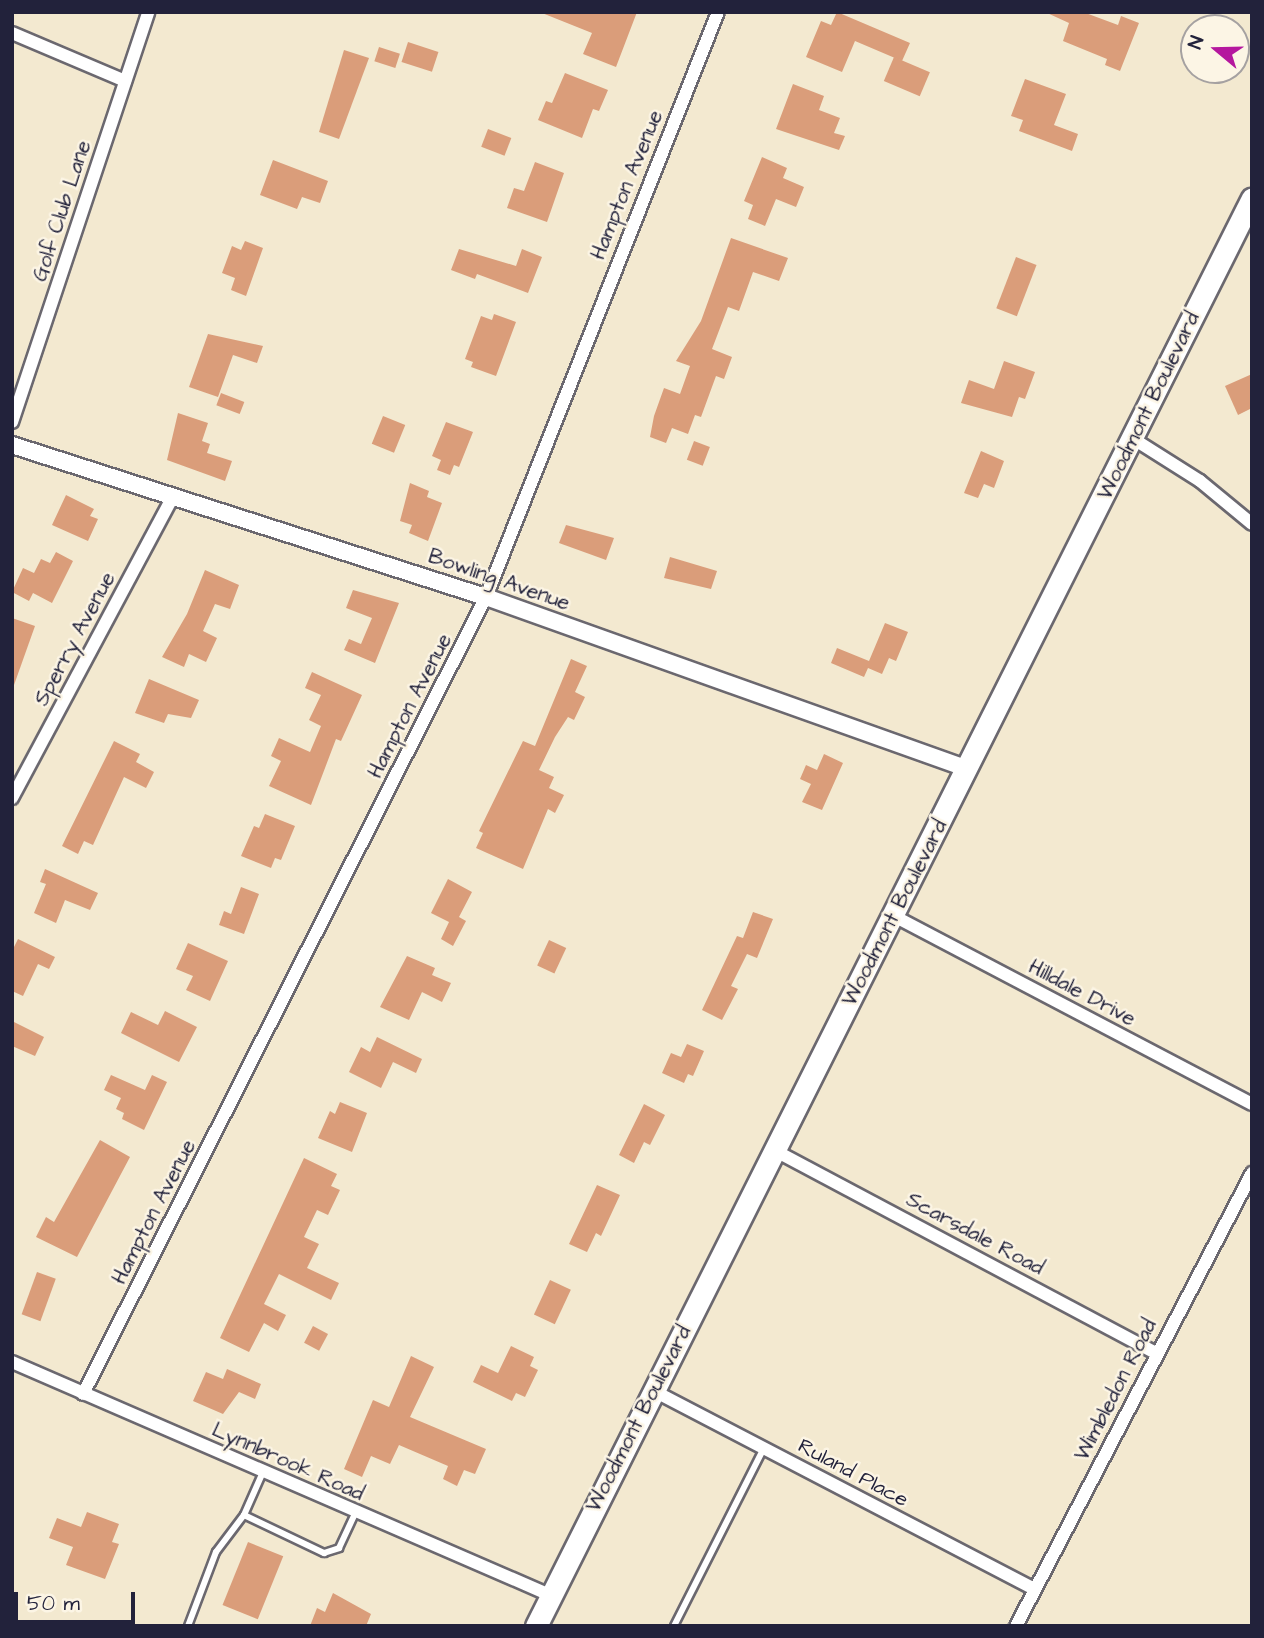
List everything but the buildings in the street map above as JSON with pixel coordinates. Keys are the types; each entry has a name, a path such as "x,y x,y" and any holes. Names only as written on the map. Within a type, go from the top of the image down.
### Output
{"main road":[{"name":"Woodmont Boulevard","path":"536,1626 1252,198"}],"street":[{"name":"Golf Club Lane","path":"12,422 148,12"},
{"name":"Hampton Avenue","path":"83,1394 486,597 718,12"},
{"path":"12,33 125,81"},
{"path":"1132,438 1200,481 1252,524"},
{"name":"Bowling Avenue","path":"12,445 486,597 968,769"},
{"name":"Sperry Avenue","path":"12,798 173,498"},
{"name":"Hilldale Drive","path":"894,916 1252,1104"},
{"name":"Scarsdale Road","path":"774,1150 1156,1353"},
{"name":"Wimbledon Road","path":"1016,1626 1252,1173"},
{"name":"Lynnbrook Road","path":"12,1362 355,1513 550,1595"},
{"name":"Ruland Place","path":"654,1391 1034,1589"}],"lane":[{"path":"674,1626 764,1448"},
{"path":"188,1626 216,1552 244,1515 263,1472"},
{"path":"244,1515 324,1553 339,1548 355,1513"}]}
